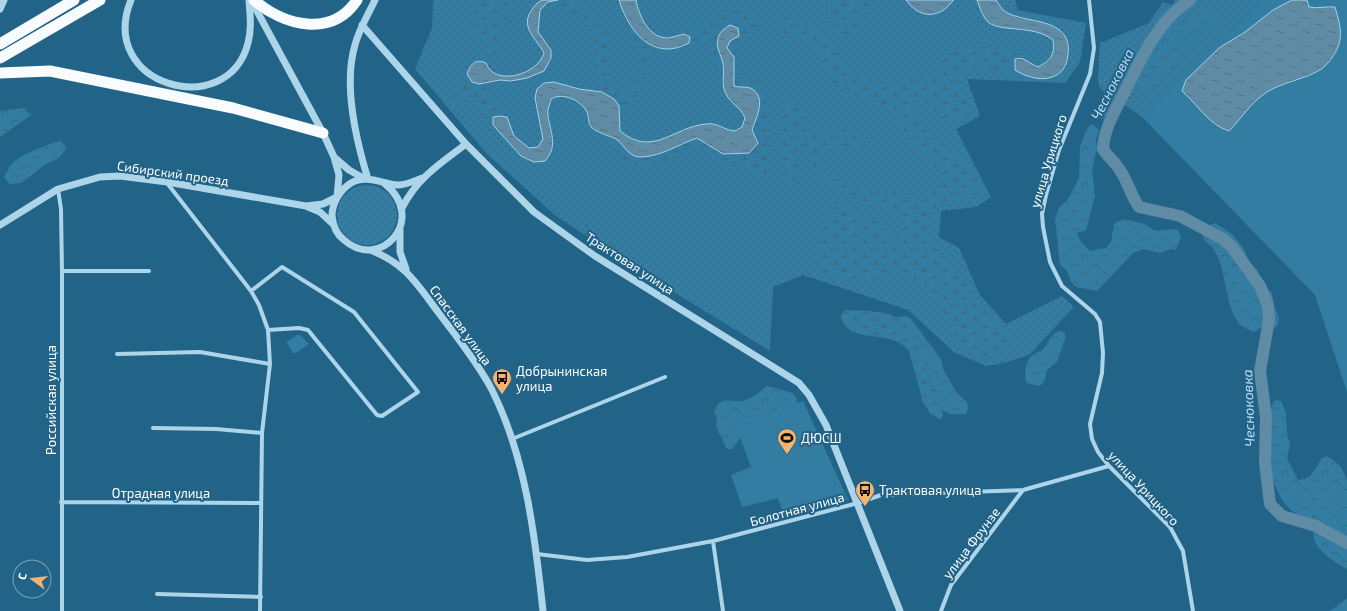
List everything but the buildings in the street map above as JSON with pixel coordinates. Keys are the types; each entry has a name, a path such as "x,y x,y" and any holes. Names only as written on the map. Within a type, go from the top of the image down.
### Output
{"highway":[{"path":"0,44 74,0"},
{"path":"0,58 100,0"},
{"path":"254,0 282,18 311,25 325,23 341,16 352,8 357,0"},
{"path":"0,73 50,71 234,108 323,133"}],"street":[{"path":"0,9 4,0"},
{"path":"131,0 124,28 125,37 136,61 153,77 164,82 189,88 215,81 230,72 240,60 248,43 251,23 250,0"},
{"path":"250,0 323,133 334,156 339,175 337,197 333,210 334,225 337,232 348,244 370,250 388,243 400,229 403,217 402,208 396,195 384,184"},
{"path":"366,179 350,83 350,64 362,25 375,0"},
{"name":"улица Урицкого","path":"1089,0 1094,48 1090,74 1069,122 1046,195 1042,214 1043,227 1050,262 1062,286 1095,314 1100,322 1102,332 1102,373 1090,424 1092,439 1098,452 1109,466 1170,527 1183,551 1193,611"},
{"name":"Трактовая улица","path":"362,25 466,144 534,212 595,256 799,383 809,395 826,425 900,611"},
{"path":"402,208 412,189 422,178 466,144"},
{"path":"334,156 349,170 366,179 384,184 404,185 422,178"},
{"name":"Сибирский проезд","path":"0,225 58,189 100,177 120,176 167,182 306,206 320,212 334,225"},
{"path":"337,197 351,184 366,179"},
{"path":"167,182 251,291 259,304 268,330 270,364 262,434 260,611"},
{"name":"Российская улица","path":"58,189 61,209 62,271 62,611"},
{"name":"Сибирский проезд","path":"306,206 323,204 337,197"},
{"name":"Спасская улица","path":"400,229 400,252 407,271"},
{"name":"Спасская улица","path":"370,250 389,257 407,271 452,330 491,388 512,439 528,500 537,554 543,611"},
{"path":"251,291 282,266 354,312 418,392 382,416 377,415 308,330 299,328 268,330"},
{"path":"62,271 149,271"},
{"path":"116,354 200,352 270,364"},
{"path":"512,439 665,377"},
{"path":"152,428 216,429 262,434"},
{"name":"Болотная улица","path":"537,554 601,560 627,558 713,541 858,503 881,495 1023,490 1109,466"},
{"name":"улица Фрунзе","path":"941,611 951,585 1023,490"},
{"name":"Отрадная улица","path":"61,502 261,503"},
{"path":"713,541 724,611"},
{"path":"157,594 261,597"}],"green space":[{"path":"433,0 1015,0 1018,10 1086,23 1080,62 1065,83 967,79 980,116 956,129 991,197 976,207 941,211 939,237 959,248 980,295 1006,324 1062,296 1074,307 1029,355 1004,363 986,366 954,352 908,310 803,275 773,287 770,351 659,283 556,216 487,154 415,69 432,28"},
{"path":"481,0 510,0 515,7 510,18 500,27 498,31 500,48 496,54 489,56 486,53 486,45 474,38 470,28 472,18"},
{"path":"558,0 578,0 598,16 609,44 608,68 612,89 615,93 621,94 634,80 641,62 640,48 633,39 623,12 631,27 643,39 690,37 684,34 712,23 723,14 734,10 745,10 760,17 757,27 742,41 734,57 727,49 730,41 739,36 718,39 723,73 716,67 711,50 702,44 652,54 647,60 645,80 640,93 621,114 611,99 603,94 594,92 601,85 601,77 594,64 595,37 589,21 557,6 540,9 548,2"},
{"path":"829,0 871,0 862,24 855,34 844,37 830,32 827,21"},
{"path":"1175,0 1260,0 1142,117 1100,88 1098,81 1100,43 1149,23 1163,2 1172,5"},
{"path":"1260,0 1347,0 1347,392 1315,295 1142,117"},
{"path":"1204,8 1211,9 1216,13 1220,22 1219,26 1203,27 1196,45 1180,56 1170,73 1160,77 1153,90 1145,91 1139,87 1130,87 1115,109 1103,119 1100,118 1101,104 1106,88 1121,68 1127,65 1141,67 1151,57 1172,24 1177,20 1184,18 1191,19 1198,11"},
{"path":"788,17 804,21 814,28 826,38 843,64 871,83 895,85 901,92 905,81 913,77 924,75 935,79 945,56 955,48 982,46 1015,51 1026,59 1020,57 1015,70 1023,75 1008,75 987,68 973,66 962,70 958,83 967,98 968,105 963,115 954,120 949,120 939,115 924,98 917,98 914,107 917,118 922,126 936,140 969,166 980,186 981,190 979,196 944,201 927,216 927,227 930,238 935,247 950,265 974,289 985,310 1008,334 1011,340 1004,351 989,357 977,355 963,347 956,339 951,326 936,298 925,285 917,280 888,271 865,283 830,275 816,268 814,259 824,232 826,216 836,204 851,206 867,220 878,221 893,238 900,234 905,226 901,217 865,203 843,190 826,185 818,180 810,148 803,145 796,153 800,166 795,182 787,186 782,145 784,104 794,101 804,107 805,124 808,134 813,136 843,126 857,131 866,142 863,149 858,150 827,147 821,155 823,169 828,176 871,191 886,193 897,192 919,204 929,193 941,189 944,177 934,164 919,154 911,145 902,131 892,109 855,95 828,79 818,54 809,44 804,40 779,31 781,19"},
{"path":"734,70 743,79 760,79 767,101 769,148 767,171 758,178 745,164 726,164 720,162 700,147 684,150 651,167 636,167 623,162 616,151 597,131 617,140 627,152 642,157 674,149 697,138 756,137 752,130 755,122 749,88 734,86"},
{"path":"470,78 472,82 479,82 527,78 514,84 493,86 493,99 505,110 507,117 493,117 493,125 471,98 460,104 454,104 450,99 451,90 467,83"},
{"path":"24,108 31,115 0,137 0,111"},
{"path":"1092,124 1099,130 1096,140 1097,149 1092,169 1095,196 1086,230 1077,233 1081,242 1090,251 1106,248 1111,242 1114,224 1123,219 1144,224 1156,231 1178,230 1181,237 1176,250 1170,249 1160,253 1143,249 1133,253 1097,291 1076,287 1071,282 1067,271 1060,264 1055,220 1058,209 1068,199 1079,178 1080,147 1087,128"},
{"path":"60,141 67,147 59,158 46,164 21,183 9,184 4,177 14,162 34,150"},
{"path":"367,185 383,190 388,194 392,199 397,215 392,231 388,236 383,240 367,245 351,240 346,236 342,231 337,215 342,199 346,194 351,190"},
{"path":"1215,223 1232,234 1244,249 1249,261 1258,271 1263,284 1272,293 1274,306 1279,318 1278,325 1273,329 1260,328 1254,332 1243,327 1237,321 1230,304 1220,262 1214,250 1203,238 1204,228"},
{"path":"845,310 884,313 896,317 908,328 918,346 941,406 943,415 940,420 930,413 923,402 909,351 902,344 892,340 851,331 844,325 841,315"},
{"path":"906,316 911,319 941,359 944,371 957,393 967,402 968,408 966,414 947,413 939,404 916,343 905,325 897,317"},
{"path":"1060,331 1065,333 1065,339 1057,362 1047,370 1044,383 1039,386 1026,383 1025,371 1027,362 1035,353 1042,350 1056,332"},
{"path":"299,334 309,344 294,354 286,342"},
{"path":"767,386 793,393 797,399 794,411 743,433 733,449 727,449 716,427 717,418 714,412 717,406 724,401 743,401 748,399 756,395"},
{"path":"1275,400 1281,401 1286,413 1287,433 1290,444 1287,459 1298,480 1310,476 1321,459 1326,456 1334,460 1342,468 1345,475 1347,480 1347,569 1328,557 1322,551 1314,539 1313,533 1315,526 1313,522 1291,510 1282,500 1276,487 1271,472 1266,441 1270,412"},
{"name":"ДЮСШ","path":"803,401 848,500 785,518 778,498 742,507 731,475 751,467 734,421"},
{"path":"1347,598 1347,611 1330,611"}],"water":[{"path":"543,0 558,0 548,2 540,10 538,32 551,50 551,58 544,71 527,78 511,81 500,80 479,84 472,82 467,74 471,65 479,61 486,63 491,70 498,75 506,76 525,72 534,67 540,61 544,53 528,28 527,23 533,7"},
{"path":"619,0 636,0 642,19 656,35 669,38 684,34 690,37 689,43 676,48 664,49 644,41 629,23"},
{"path":"906,0 954,0 944,10 937,13 927,14 917,11"},
{"path":"977,0 996,0 1003,10 1010,14 1044,23 1059,30 1068,42 1066,64 1062,71 1056,76 1040,79 1015,70 1015,59 1018,58 1024,59 1038,67 1046,62 1053,53 1053,40 1036,32 1001,27 988,22 981,11"},
{"path":"1292,0 1307,0 1309,7 1335,7 1339,21 1340,40 1331,59 1320,70 1267,92 1251,106 1229,131 1215,124 1182,91 1186,80 1219,48 1245,32 1273,10"},
{"path":"730,25 738,28 739,36 730,41 727,48 734,57 734,86 750,88 758,96 760,102 758,114 752,130 758,143 749,153 723,154 697,138 656,154 637,157 630,153 616,139 593,129 589,122 588,114 580,104 571,98 560,96 551,99 548,109 553,144 552,150 545,161 534,162 521,156 493,125 493,117 507,117 514,136 529,148 538,147 543,139 535,98 537,89 544,83 554,82 579,89 602,92 614,99 619,106 620,131 632,139 643,142 663,139 694,126 706,124 713,124 735,131 742,127 745,118 724,90 723,64 718,50 719,34"}],"waterway":[{"name":"Чесноковка","path":"1190,0 1168,19 1150,43 1110,121 1105,135 1103,149 1120,171 1139,207 1180,216 1223,239 1232,247 1260,286 1268,305 1269,320 1260,371 1266,417 1265,463 1270,504 1282,516 1316,526 1347,543"}],"place":[{"name":"Добрынинская улица","path":"502,395"},
{"name":"ДЮСШ","path":"787,455"},
{"name":"Трактовая улица","path":"865,507"}]}
